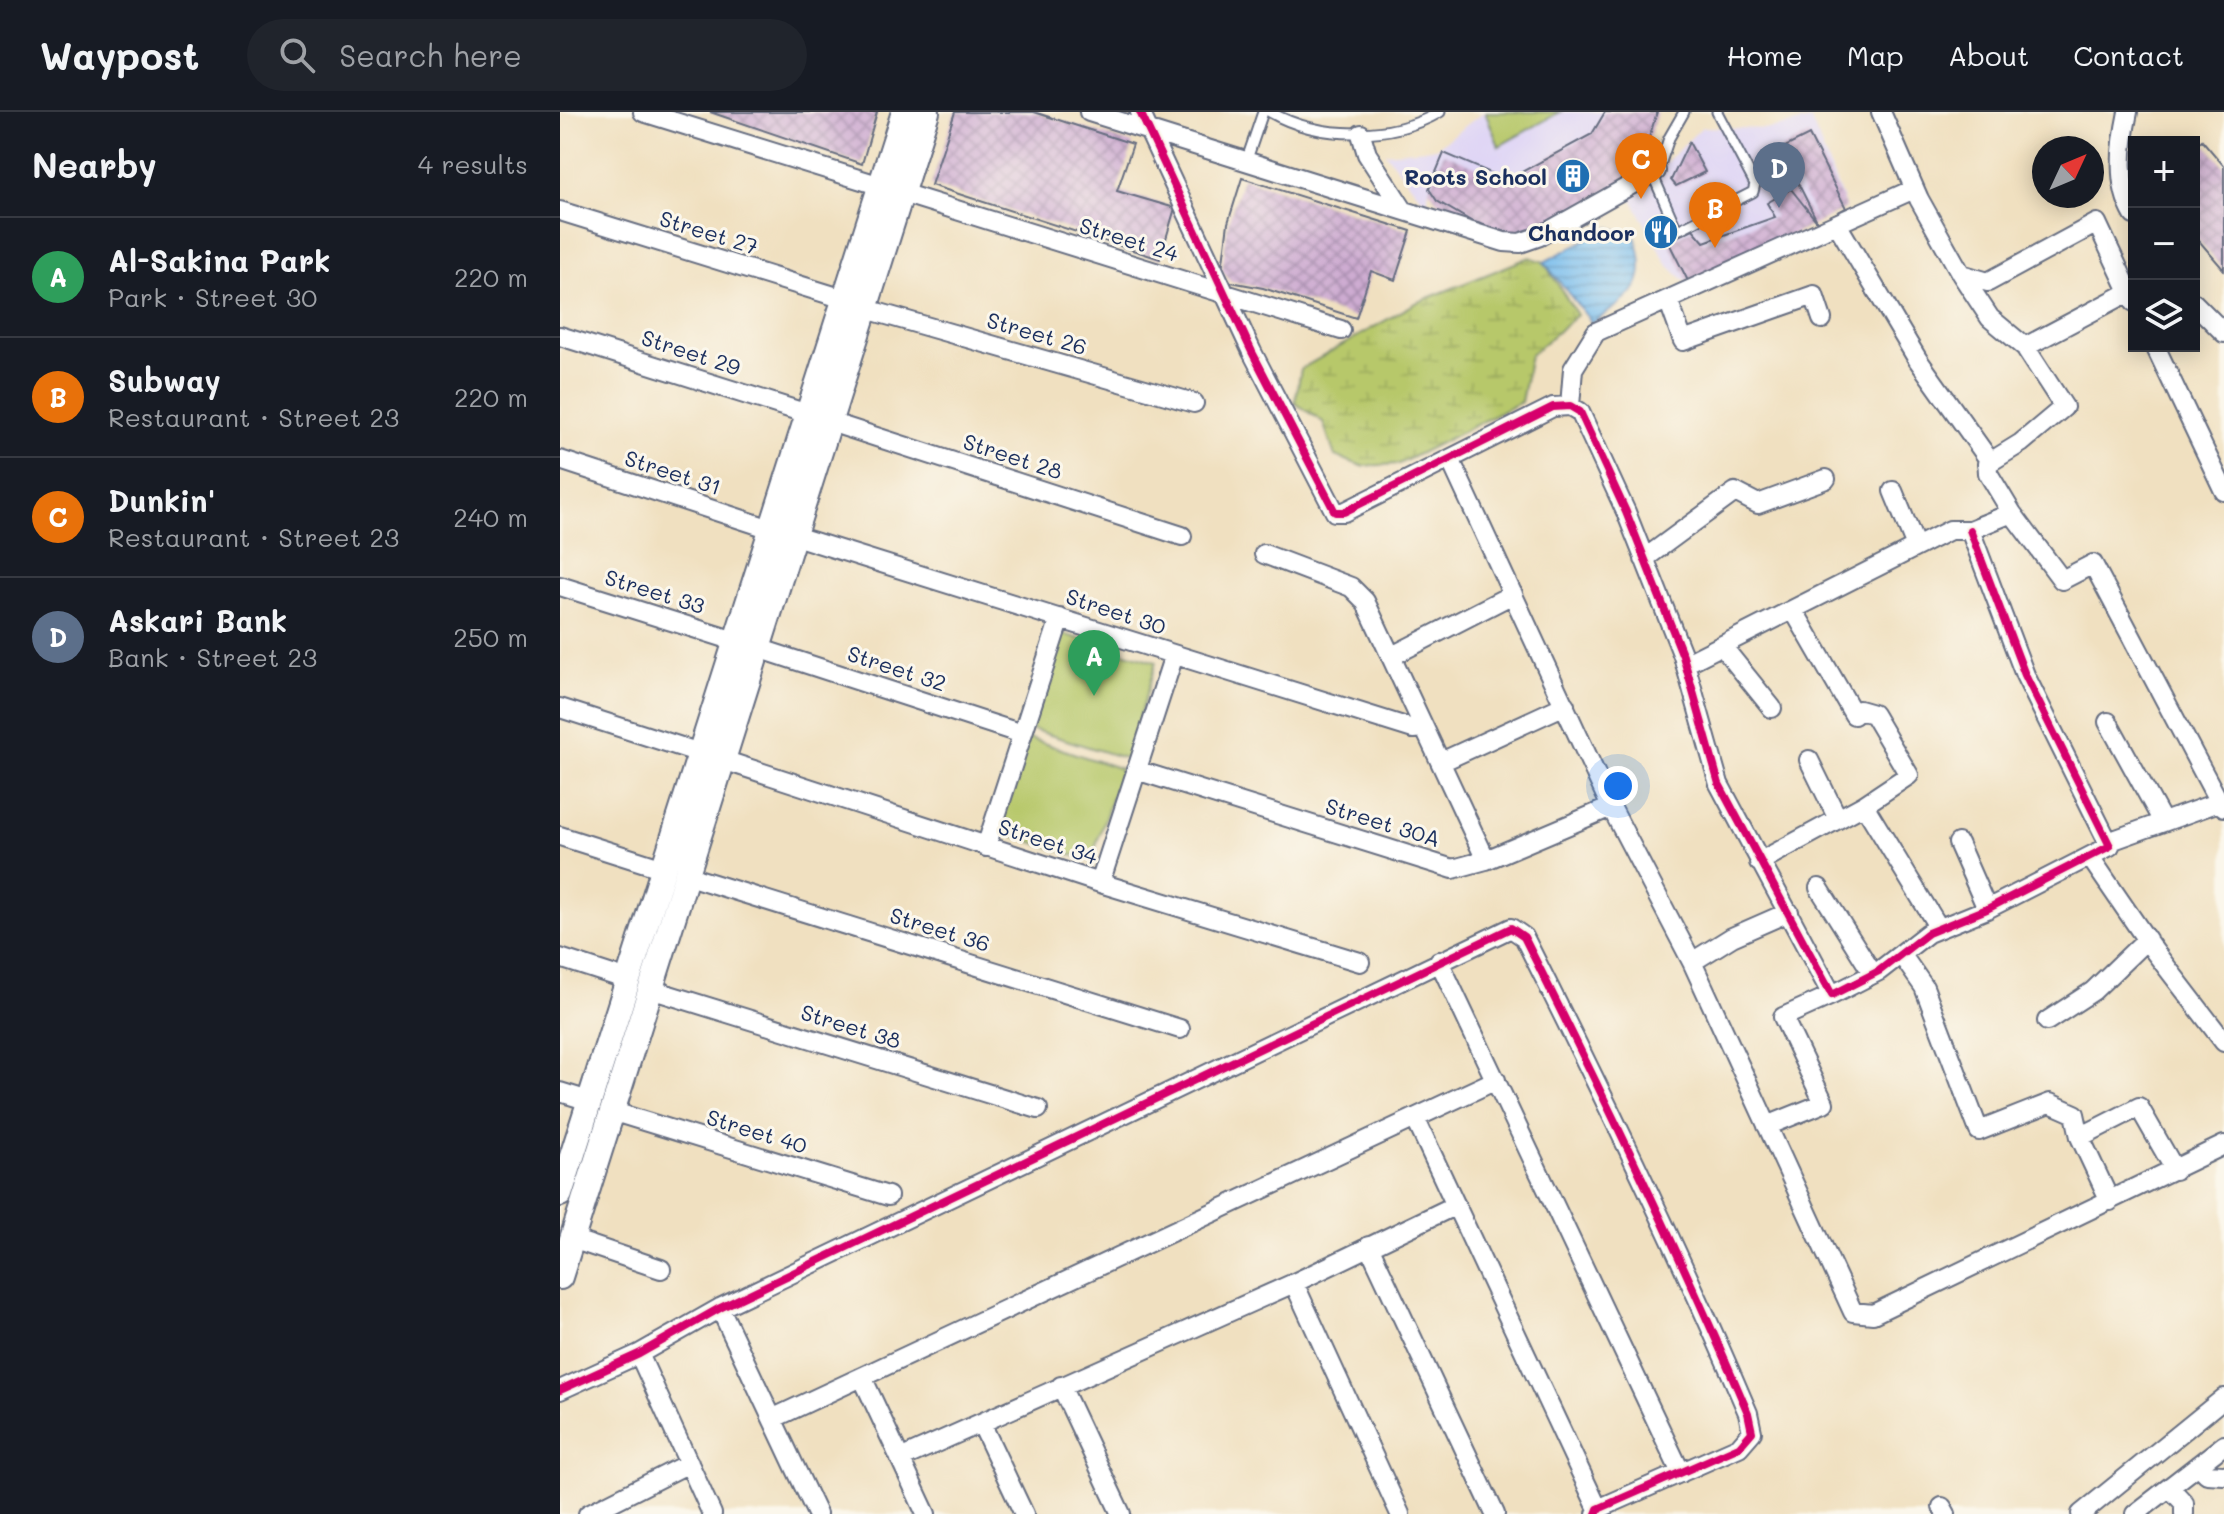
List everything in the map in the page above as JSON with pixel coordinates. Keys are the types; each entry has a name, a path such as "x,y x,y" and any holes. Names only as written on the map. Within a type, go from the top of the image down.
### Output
{"street":[{"name":"Street 24","path":"643,112 1341,330"},
{"path":"892,190 904,112"},
{"path":"560,1194 589,1101 639,984 892,190 927,112"},
{"path":"1089,112 1504,242 1520,243 1656,171"},
{"path":"1140,112 1226,295 1335,512 1344,512 1553,407 1570,406 1580,412 1644,559 1685,664 1719,784 1832,995"},
{"path":"1881,112 1914,189 1961,274 1990,318 2025,347 2064,407 2021,443 1987,464"},
{"path":"2128,112 2122,169 2125,199 2130,208"},
{"path":"1361,134 1367,154 1402,208"},
{"path":"1570,406 1573,369 1596,332 1669,302 1914,189"},
{"name":"Street 27","path":"560,211 855,304"},
{"path":"1961,274 1988,282 2097,223 2128,289"},
{"path":"1837,224 1918,360 1987,457 1988,473 2012,513 2062,580 2093,564 2222,804 2108,842"},
{"path":"1669,302 1683,341 1814,295 1822,319"},
{"path":"2025,347 2128,299"},
{"name":"Street 26","path":"855,304 1194,403"},
{"path":"2200,309 2224,333"},
{"name":"Street 29","path":"560,336 819,418"},
{"path":"2158,352 2224,491"},
{"name":"Street 28","path":"819,418 1182,536"},
{"path":"1450,459 1611,807 1692,962 1853,1312 1873,1314 2224,1145"},
{"name":"Street 31","path":"560,460 783,532"},
{"path":"1644,559 1735,492 1758,504 1826,479"},
{"path":"1893,491 1916,547"},
{"path":"1685,664 1950,530 1970,530 2012,513"},
{"path":"1767,1126 1824,1103 1783,1017 1873,974 1939,928 1987,909 2110,846 2025,675 1970,530"},
{"name":"Street 30","path":"783,532 1413,729 1424,728"},
{"path":"1264,554 1351,587 1365,601 1486,860"},
{"name":"Street 33","path":"560,586 747,644"},
{"path":"1392,656 1513,594"},
{"path":"1759,862 1864,805 1909,775 1873,714 1859,710 1854,715 1794,611"},
{"path":"986,847 1060,618"},
{"name":"Street 32","path":"747,644 1022,734"},
{"path":"1722,646 1772,708"},
{"path":"1100,883 1174,655"},
{"path":"1441,762 1565,705"},
{"name":"Street 34","path":"560,708 986,847 1360,962"},
{"path":"2108,722 2163,822"},
{"path":"1809,760 1838,819"},
{"name":"Street 30A","path":"1136,770 1453,869 1486,860 1611,807"},
{"path":"1864,805 1939,928"},
{"name":"Street 36","path":"560,836 1180,1029"},
{"path":"1958,843 1987,909"},
{"path":"2090,857 2224,1042"},
{"path":"1819,888 1873,974"},
{"path":"1692,962 1732,937 1789,912"},
{"path":"560,1390 639,1354 720,1308 1511,928 1524,937 1625,1139 1699,1299 1748,1413 1752,1432 1739,1447 1597,1512 1415,1118"},
{"path":"2047,1021 2093,991 2147,939"},
{"path":"1901,954 1924,987 1979,1131 2050,1103 2075,1114 2080,1137 2110,1201"},
{"name":"Street 38","path":"560,958 1038,1109"},
{"path":"1439,961 1681,1473"},
{"path":"560,1277 611,1111 639,984"},
{"path":"774,1418 863,1379 1496,1080"},
{"path":"560,1092 589,1101"},
{"path":"2080,1137 2139,1107 2175,1170"},
{"name":"Street 40","path":"611,1111 888,1196"},
{"path":"900,1459 1294,1283 1456,1205"},
{"path":"572,1239 661,1269"},
{"path":"1369,1246 1495,1514"},
{"path":"1294,1283 1400,1514"},
{"path":"720,1308 817,1514"},
{"path":"639,1354 712,1514"},
{"path":"863,1379 926,1514"},
{"path":"1061,1386 1121,1514"},
{"path":"2081,1514 2224,1398"},
{"path":"981,1423 1024,1514"},
{"path":"2135,1514 2224,1445"},
{"path":"588,1514 610,1509 689,1463"},
{"path":"2198,1465 2207,1474 2224,1475"},
{"path":"2170,1488 2184,1503 2184,1514"}],"lane":[{"path":"1246,162 1263,112"},
{"path":"1270,112 1296,123 1361,134 1424,121 1440,112"},
{"path":"1684,112 1656,171 1658,187 1676,228 1680,229 1753,192 1755,184 1717,112"}],"shaded area":[{"path":"1484,112 1605,112 1592,134 1507,180 1444,154 1429,189 1427,205 1385,153 1436,148"},
{"path":"1811,120 1846,208 1686,282 1667,264 1631,197 1702,127 1770,129"}],"green space":[{"path":"1485,112 1560,112 1499,146"},
{"path":"1530,257 1544,262 1577,315 1530,355 1521,402 1399,464 1362,466 1335,456 1323,422 1295,403 1301,369 1418,302"},
{"path":"1060,633 1156,662 1127,759 1031,729"},
{"path":"1028,738 1121,769 1091,861 998,831"}],"water":[{"path":"1609,227 1635,236 1640,253 1639,279 1627,297 1592,323 1544,262"}],"building":[{"path":"710,112 877,112 862,164"},
{"path":"955,112 1034,112 1133,144 1117,191 1175,208 1160,259 931,185"},
{"name":"Roots School","path":"1605,112 1657,112 1638,173 1526,238 1471,221 1437,201 1429,189 1444,153 1507,180 1592,134"},
{"path":"1809,135 1846,208 1818,223 1781,149"},
{"path":"2202,140 2224,166 2224,270 2200,242"},
{"path":"1689,142 1705,172 1676,186 1671,180"},
{"path":"1242,178 1411,231 1395,280 1371,271 1356,318 1263,288 1231,282 1222,270 1228,223"},
{"path":"1791,189 1818,223 1688,281 1668,241 1693,229 1704,242 1775,217 1767,203"}],"cycle path":[{"path":"1140,112 1252,352 1335,512 1344,512 1553,407 1570,406 1580,412 1626,512 1683,656 1719,784 1832,995 1879,971 1928,933 1987,909 2110,846 2025,675 1970,530"},
{"path":"560,1390 639,1354 720,1308 1511,928 1524,937 1640,1173 1722,1352 1748,1413 1752,1432 1739,1447 1598,1509 1596,1514"}],"place":[{"name":"Roots School","path":"1573,176"},
{"name":"Dunkin'","path":"1641,199"},
{"name":"Askari Bank","path":"1779,208"},
{"name":"Chandoor","path":"1661,232"},
{"name":"Subway","path":"1715,248"},
{"name":"Al-Sakina Park","path":"1094,696"}]}
